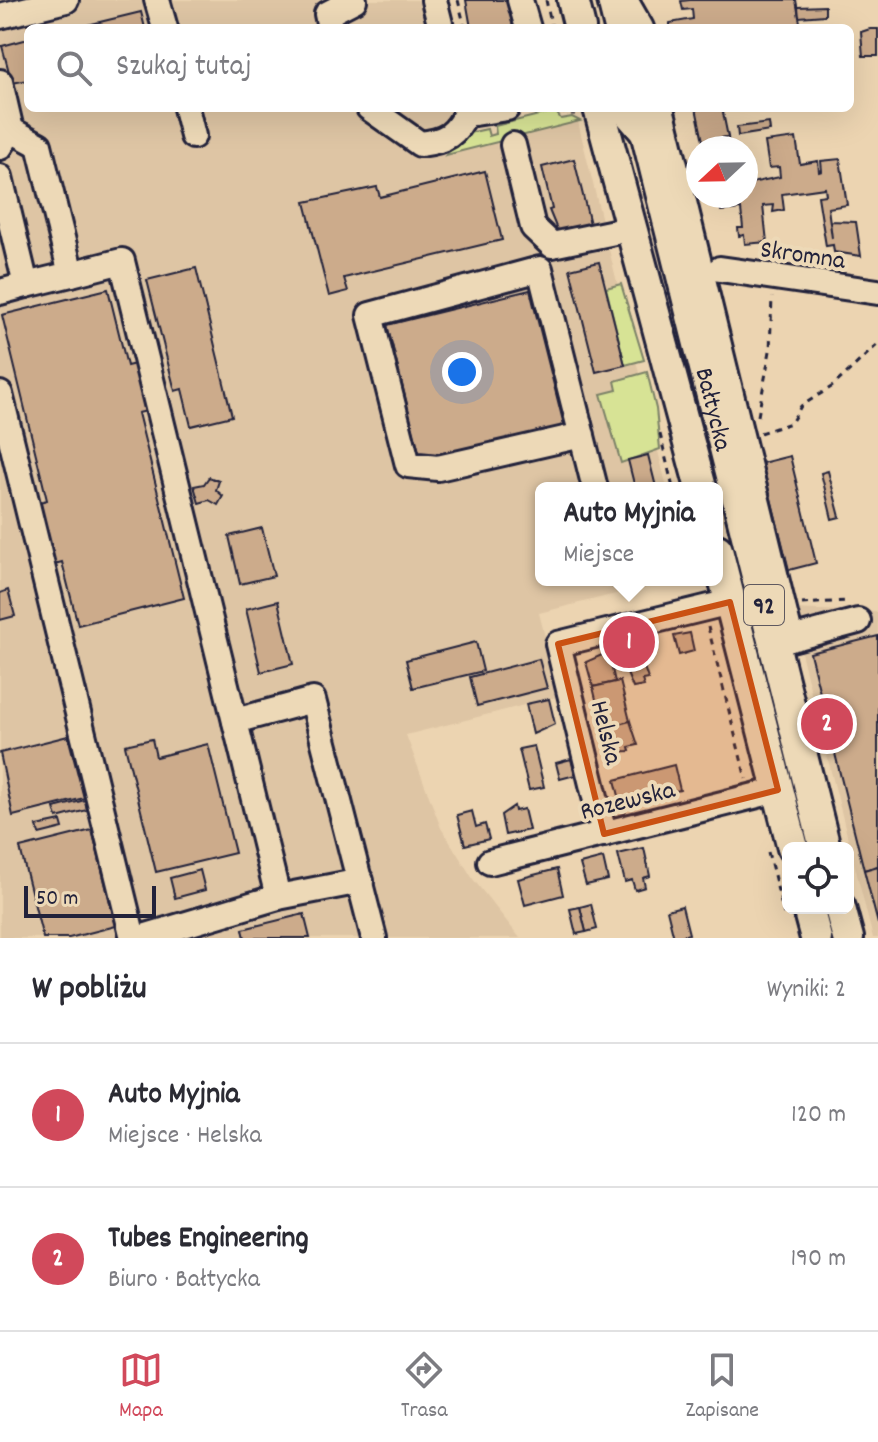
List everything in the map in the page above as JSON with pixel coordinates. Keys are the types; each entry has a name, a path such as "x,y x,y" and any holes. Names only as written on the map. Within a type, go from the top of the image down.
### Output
{"main road":[{"path":"573,0 579,24"},
{"path":"613,0 619,24"},
{"name":"Bałtycka","path":"600,112 699,482"},
{"name":"Bałtycka","path":"641,112 823,842"},
{"name":"92","path":"718,586 718,611 778,790 780,847"},
{"path":"797,914 816,938"},
{"path":"842,914 848,938"}],"street":[{"path":"0,16 66,0"},
{"path":"157,0 164,24"},
{"path":"329,24 327,14 354,0"},
{"path":"434,0 440,24"},
{"path":"512,0 516,24"},
{"path":"520,0 527,24"},
{"path":"625,0 639,24"},
{"path":"0,82 6,138 39,145 71,274"},
{"path":"187,112 193,136"},
{"path":"375,112 420,144 443,142 452,136 465,112"},
{"path":"624,112 647,139"},
{"path":"662,112 748,444 791,639 857,611"},
{"path":"513,145 533,227 552,245 629,229"},
{"path":"0,177 26,285"},
{"path":"0,292 122,261 278,897"},
{"path":"582,435 438,468 420,469 408,465 370,315 540,269 582,435 594,482"},
{"name":"Skromna","path":"720,269 878,292"},
{"path":"0,394 133,938"},
{"name":"Helska","path":"604,834 558,644 718,611"},
{"path":"235,721 313,700 374,938"},
{"name":"Rozewska","path":"490,862 778,790"},
{"path":"140,938 278,897 361,881"}],"path":[{"path":"458,0 464,24"},
{"path":"546,0 551,24"},
{"path":"748,444 762,401 770,351 772,277"},
{"path":"748,444 791,423 801,406 833,386 878,344"},
{"path":"783,607 857,611"},
{"path":"718,611 748,784 744,787"}],"highlighted area":[{"path":"730,602 778,790 604,834 558,644"}],"shaded area":[{"path":"0,0 418,0 425,24 24,24 24,112 449,112 456,138 578,122 666,482 535,482 535,586 648,586 539,613 560,696 406,735 441,828 473,879 520,938 0,938"},
{"path":"790,609 878,612 878,938 873,938 854,863 854,842 849,842"}],"green space":[{"path":"551,112 556,112 561,119 572,117 580,121 446,155 464,134 487,129 489,136 496,134 495,126"},
{"path":"621,284 644,360 625,365 606,288"},
{"path":"647,372 656,409 660,449 621,463 601,394 617,390 615,381"}],"building":[{"path":"466,0 508,0 512,24 470,24"},
{"path":"796,0 800,24 670,24 693,19 692,9 683,10 681,1"},
{"path":"825,6 825,15 799,17 798,7"},
{"path":"141,12 144,24 92,24"},
{"path":"878,29 878,56 863,56 861,32"},
{"path":"24,40 24,81 12,83 2,46"},
{"path":"697,112 723,112 728,136 702,136"},
{"path":"769,123 770,131 738,136 737,127"},
{"path":"796,138 800,164 818,161 819,172 822,171 821,161 840,159 847,205 828,208 832,238 830,221 856,222 861,256 834,252 833,245 826,246 818,196 826,195 825,188 782,194 784,210 773,212 774,205 763,206 767,242 745,244 744,235 739,236 738,228 743,228 741,209 721,211 721,208 758,208 758,182 780,177 779,167 769,168 765,142"},
{"path":"574,159 590,224 558,232 549,210 552,209 542,167"},
{"path":"485,171 502,240 344,278 348,291 329,296 305,202 377,187 380,197"},
{"path":"599,262 625,365 596,372 570,269"},
{"path":"196,268 232,416 191,426 182,389 175,391 147,280"},
{"path":"108,289 127,366 135,364 147,411 138,413 184,598 78,625 62,562 51,565 36,503 47,500 2,315"},
{"path":"530,290 565,429 422,465 387,325"},
{"path":"648,455 655,482 634,482 628,460"},
{"path":"790,456 816,563 789,570 762,463"},
{"path":"828,471 840,517 832,519 821,473"},
{"path":"209,477 219,481 216,490 223,496 218,505 209,500 199,503 194,486 204,484"},
{"path":"262,528 274,576 240,584 229,536"},
{"path":"8,590 15,616 0,620 0,593"},
{"path":"278,601 293,664 261,672 246,609"},
{"path":"643,632 646,645 615,652 612,639"},
{"path":"690,633 694,651 679,655 674,636"},
{"path":"878,636 878,866 864,870 810,653"},
{"path":"476,642 483,671 413,688 406,660"},
{"path":"604,654 609,656 615,682 593,687 586,662"},
{"path":"539,659 547,688 477,706 470,677"},
{"path":"644,667 648,679 642,680 644,686 633,688 626,671"},
{"path":"620,681 630,721 603,728 593,687"},
{"path":"549,699 555,724 533,734 526,704"},
{"path":"630,721 638,745 629,747 630,751 609,752 603,728"},
{"path":"68,736 84,798 13,816 0,753"},
{"path":"152,739 156,757 208,744 235,853 156,872 125,745"},
{"path":"534,746 544,787 529,790 519,749"},
{"path":"571,759 575,775 560,779 556,763"},
{"path":"674,765 680,790 664,794 663,790 654,792 655,796 621,804 615,780"},
{"path":"85,800 87,810 57,818 54,808"},
{"path":"514,806 515,811 524,809 529,830 505,835 501,815"},
{"path":"472,811 476,827 485,824 489,839 465,845 457,815"},
{"path":"61,821 63,828 39,834 37,826"},
{"path":"92,830 116,926 69,938 43,938 20,848"},
{"path":"644,848 650,876 643,878 645,887 635,890 632,880 625,882 618,854"},
{"path":"603,858 608,880 586,885 580,864"},
{"path":"878,866 878,924 864,870"},
{"path":"557,869 563,895 525,905 518,879"},
{"path":"200,870 205,890 175,898 170,878"},
{"path":"591,904 597,929 586,932 580,907"},
{"path":"682,906 689,934 674,938 667,910"},
{"path":"580,907 586,932 576,934 570,909"},
{"path":"304,914 310,938 245,938 243,929"}],"place":[{"name":"Auto Myjnia","path":"629,642"},
{"name":"Tubes Engineering","path":"827,724"}]}
